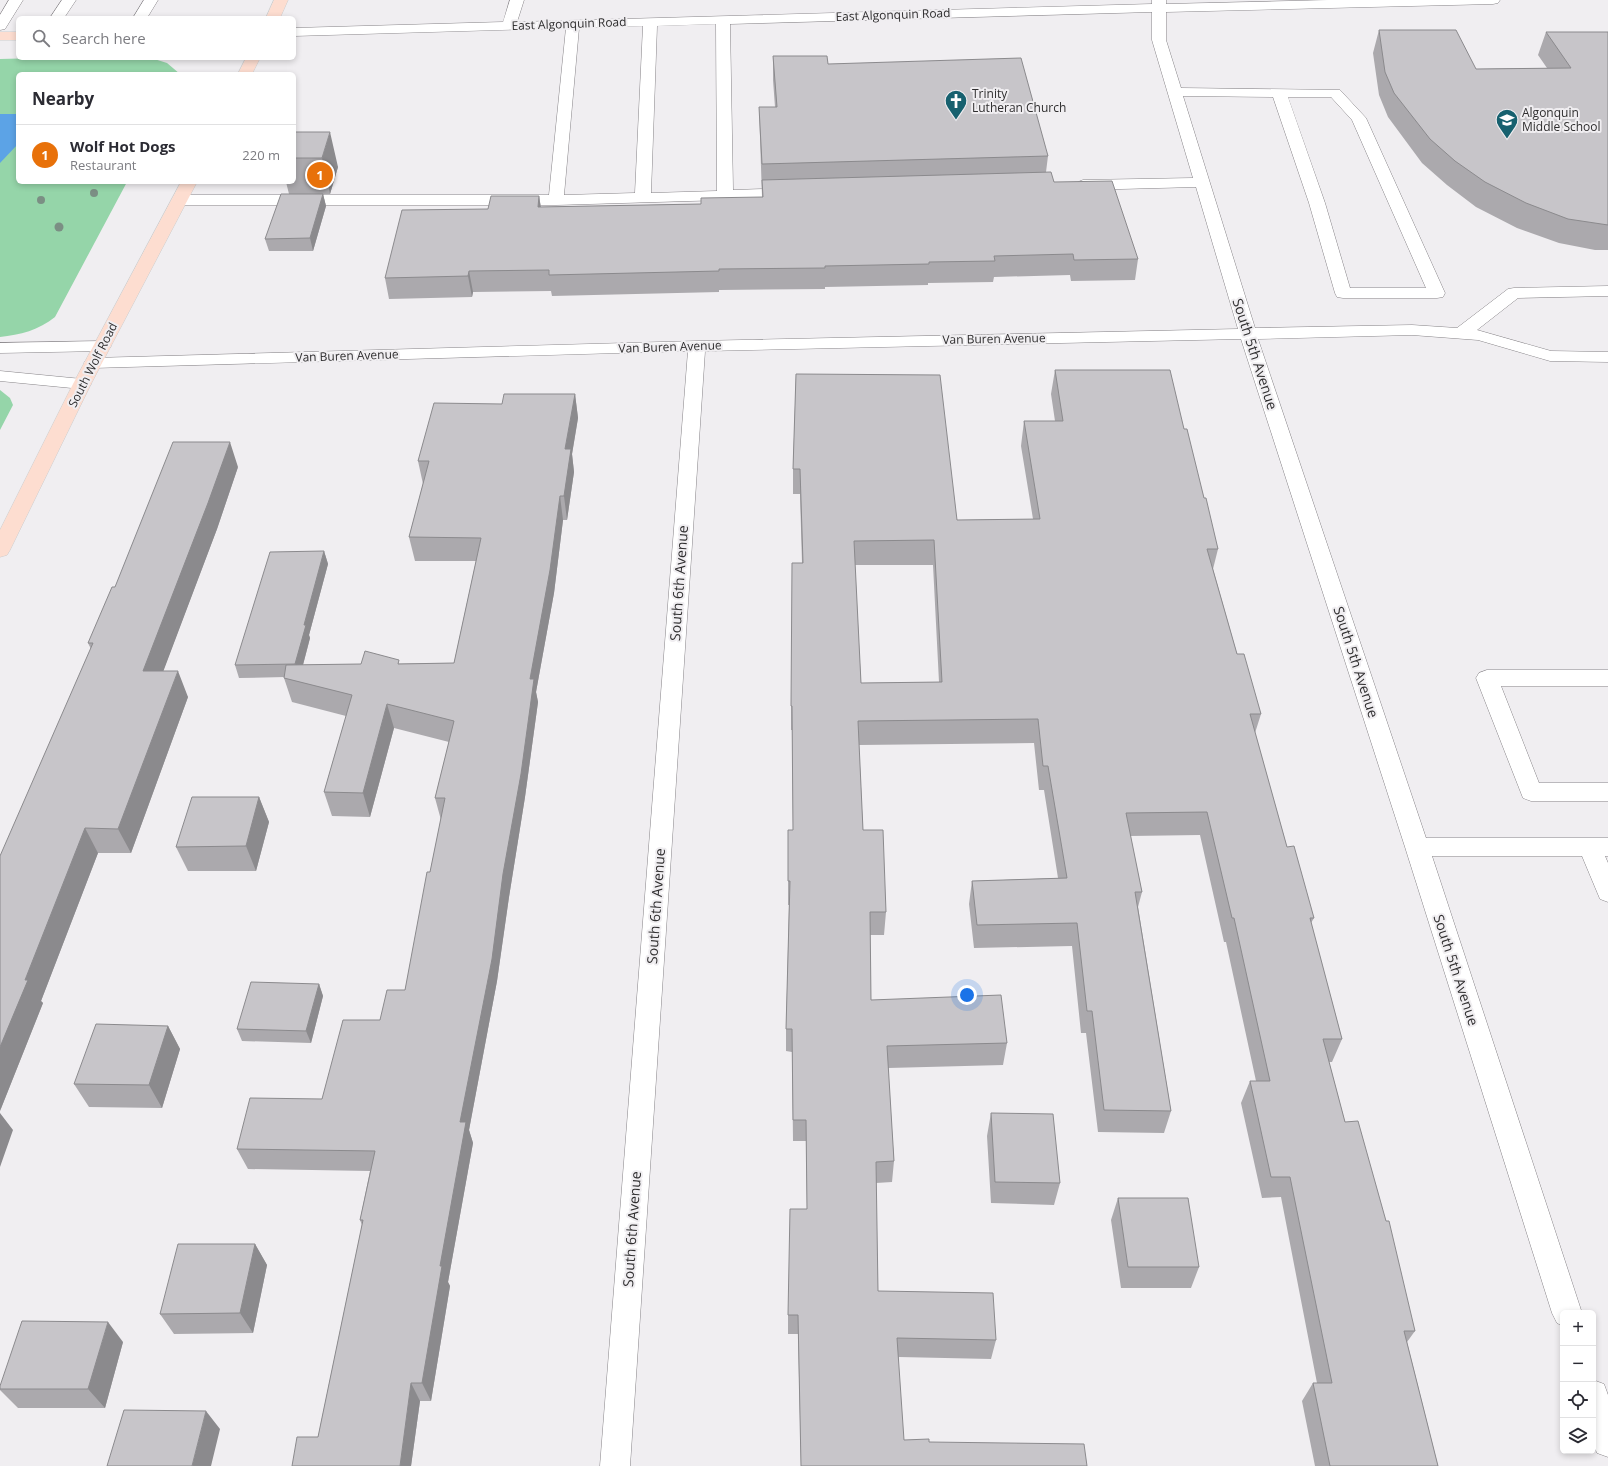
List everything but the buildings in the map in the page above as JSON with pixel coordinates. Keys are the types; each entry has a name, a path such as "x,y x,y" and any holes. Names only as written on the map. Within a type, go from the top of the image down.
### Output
{"main road":[{"path":"274,16 281,0"},
{"path":"0,36 16,36"},
{"path":"246,72 252,60"},
{"name":"South Wolf Road","path":"0,550 82,384 188,184"}],"street":[{"path":"0,26 16,0"},
{"path":"59,16 69,0"},
{"path":"141,16 151,0"},
{"path":"509,26 517,0"},
{"name":"East Algonquin Road","path":"296,32 723,20 1159,4 1493,0"},
{"name":"South 5th Avenue","path":"1159,4 1159,40 1248,333 1417,847 1566,1310"},
{"path":"723,20 725,195"},
{"path":"643,197 650,22"},
{"path":"556,200 573,24"},
{"path":"1175,92 1335,93 1359,118 1437,293 1343,293 1316,203 1279,93"},
{"path":"1067,186 1202,182"},
{"path":"180,200 556,200 804,193"},
{"path":"1460,334 1514,293 1608,291"},
{"name":"Van Buren Avenue","path":"93,363 697,346 1412,330 1479,336 1550,356 1608,357"},
{"path":"0,348 102,346"},
{"name":"South 6th Avenue","path":"614,1466 697,346"},
{"path":"0,376 82,384"},
{"path":"1608,678 1487,678 1531,792 1608,792"},
{"path":"1417,847 1599,847 1608,892"},
{"path":"1596,1404 1608,1442"}],"green space":[{"path":"0,59 157,60 167,63 178,72 16,72 16,184 126,184 55,317 36,329 15,335 0,337"},
{"path":"0,390 10,398 13,405 0,430"}],"water":[{"path":"0,114 16,114 16,146 0,163"}],"place":[{"name":"Trinity Lutheran Church","path":"956,120"},
{"name":"Algonquin Middle School","path":"1507,140"},
{"name":"Wolf Hot Dogs","path":"320,175"}]}
